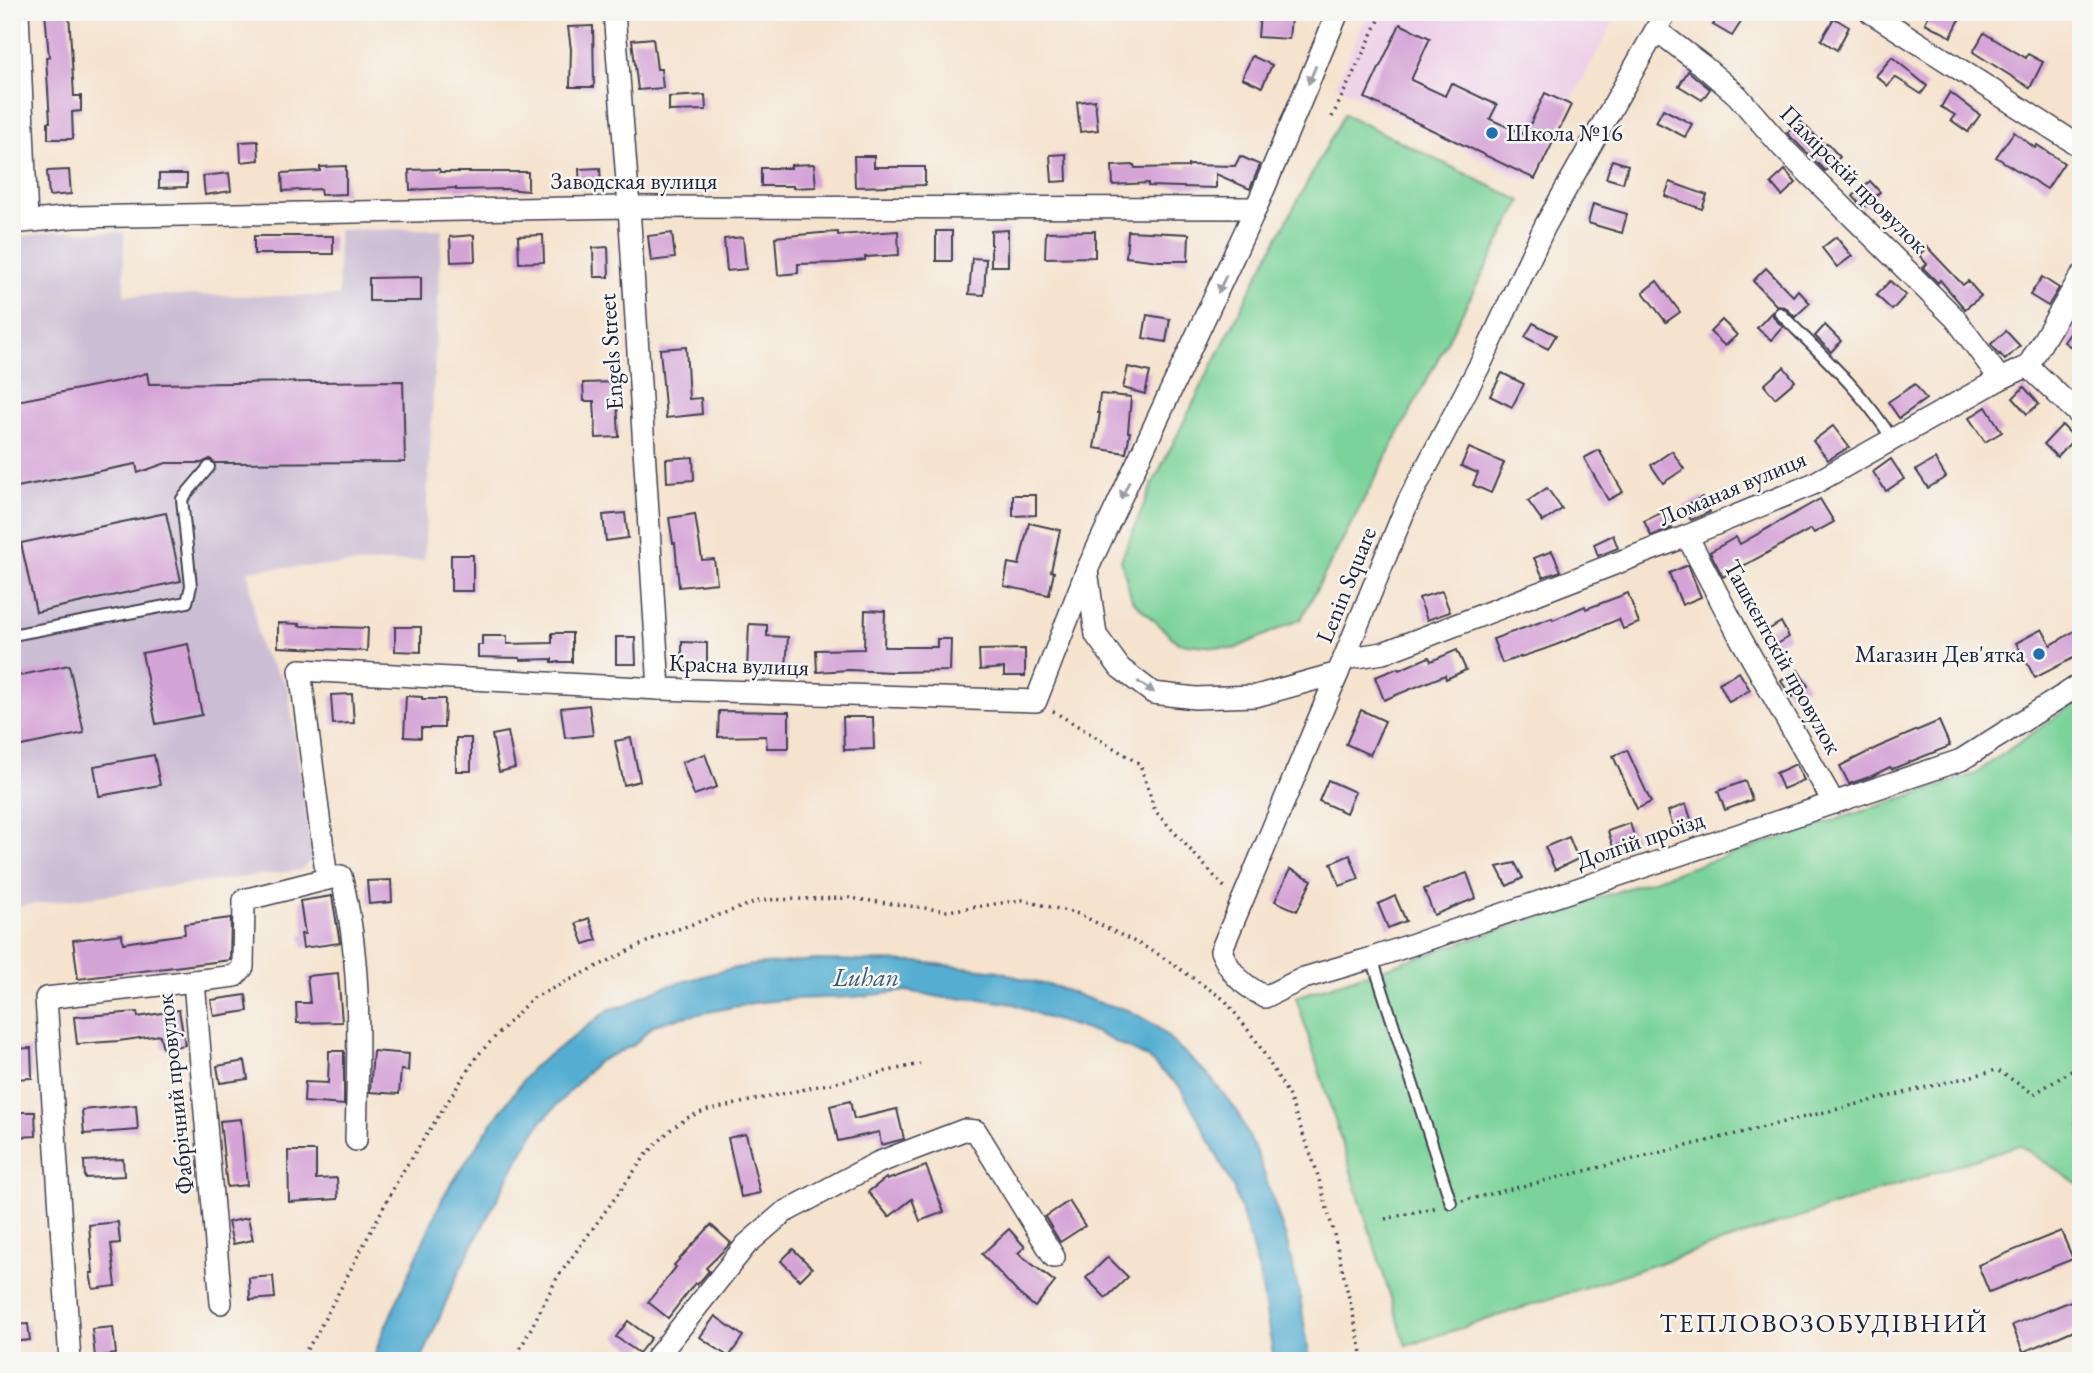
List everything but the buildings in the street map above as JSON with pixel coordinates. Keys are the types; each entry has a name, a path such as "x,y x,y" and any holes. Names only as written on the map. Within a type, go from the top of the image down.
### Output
{"street":[{"path":"18,12 20,222"},
{"name":"Engels Street","path":"614,12 659,689"},
{"path":"1036,701 1087,570 1256,208 1338,12"},
{"path":"1870,12 2081,147"},
{"name":"Памірскій провулок","path":"1661,21 1702,65 1737,95 1783,148 1955,318 2000,379"},
{"name":"Lenin Square","path":"1087,570 1096,635 1119,668 1153,693 1195,698 1256,695 1341,666 1408,502 1482,361 1545,226 1661,21"},
{"name":"Заводская вулиця","path":"20,222 87,216 629,207 1256,208"},
{"path":"2081,276 2028,366 2081,416"},
{"name":"Ломаная вулиця","path":"1341,666 1382,653 1687,536 1813,484 2028,366"},
{"name":"Ташкєнтскій провулок","path":"1687,536 1833,803"},
{"path":"1240,905 1341,666"},
{"name":"Красна вулиця","path":"327,878 300,670 659,689 1036,701"},
{"name":"Долгій проїзд","path":"1240,905 1221,951 1228,968 1242,984 1265,997 1304,978 1372,958 1961,760 2081,684"},
{"path":"194,981 234,976 243,967 244,900 341,876 349,907 357,976 356,1140"},
{"name":"Фабрічний провулок","path":"70,1361 46,998 194,981 221,1303"},
{"path":"654,1361 746,1245 783,1213 877,1163 964,1130 976,1131 1055,1257"}],"lane":[{"path":"1780,313 1858,393 1878,416 1892,439"},
{"path":"12,635 187,602 191,586 182,499 209,467"},
{"path":"1372,958 1451,1203"}],"path":[{"path":"1332,117 1384,12"},
{"path":"1036,701 1140,764 1154,811 1240,905"},
{"path":"299,1361 315,1337 400,1176 478,1056 531,999 662,935 762,900 849,898 947,911 1022,900 1079,914 1155,952 1225,1000 1256,1042 1288,1094 1316,1169 1364,1361"},
{"path":"514,1361 557,1278 646,1155 670,1130 704,1111 920,1064"},
{"path":"1385,1219 1997,1070 2034,1094 2081,1065"}],"shaded area":[{"name":"Школа №16","path":"1368,12 1619,12 1527,182 1336,85"},
{"path":"442,229 424,560 248,570 260,649 287,685 313,857 301,870 12,907 12,238 56,231 124,232 124,295 339,296 338,230"}],"green space":[{"path":"1344,114 1521,201 1301,619 1234,649 1178,643 1132,600 1121,560 1152,485 1260,271"},
{"path":"2081,699 2081,1186 2019,1145 1406,1346 1296,997 1973,775"}],"water":[{"name":"Luhan","path":"818,960 918,962 999,971 1128,1010 1155,1025 1208,1075 1237,1111 1258,1156 1285,1235 1300,1297 1310,1361 1274,1361 1260,1276 1233,1187 1180,1087 1146,1057 1097,1033 1044,1017 1014,1004 945,998 907,991 753,1003 674,1019 654,1025 634,1045 597,1062 541,1122 521,1154 460,1269 421,1361 373,1361 380,1339 443,1197 532,1068 610,1009 628,1005 664,987 753,965"}],"place":[{"name":"Школа №16","path":"1492,133"},
{"name":"Магазин Дев'ятка","path":"2039,654"}],"district":[{"name":"ТЕПЛОВОЗОБУДІВНИЙ","path":"1824,1323"}]}
